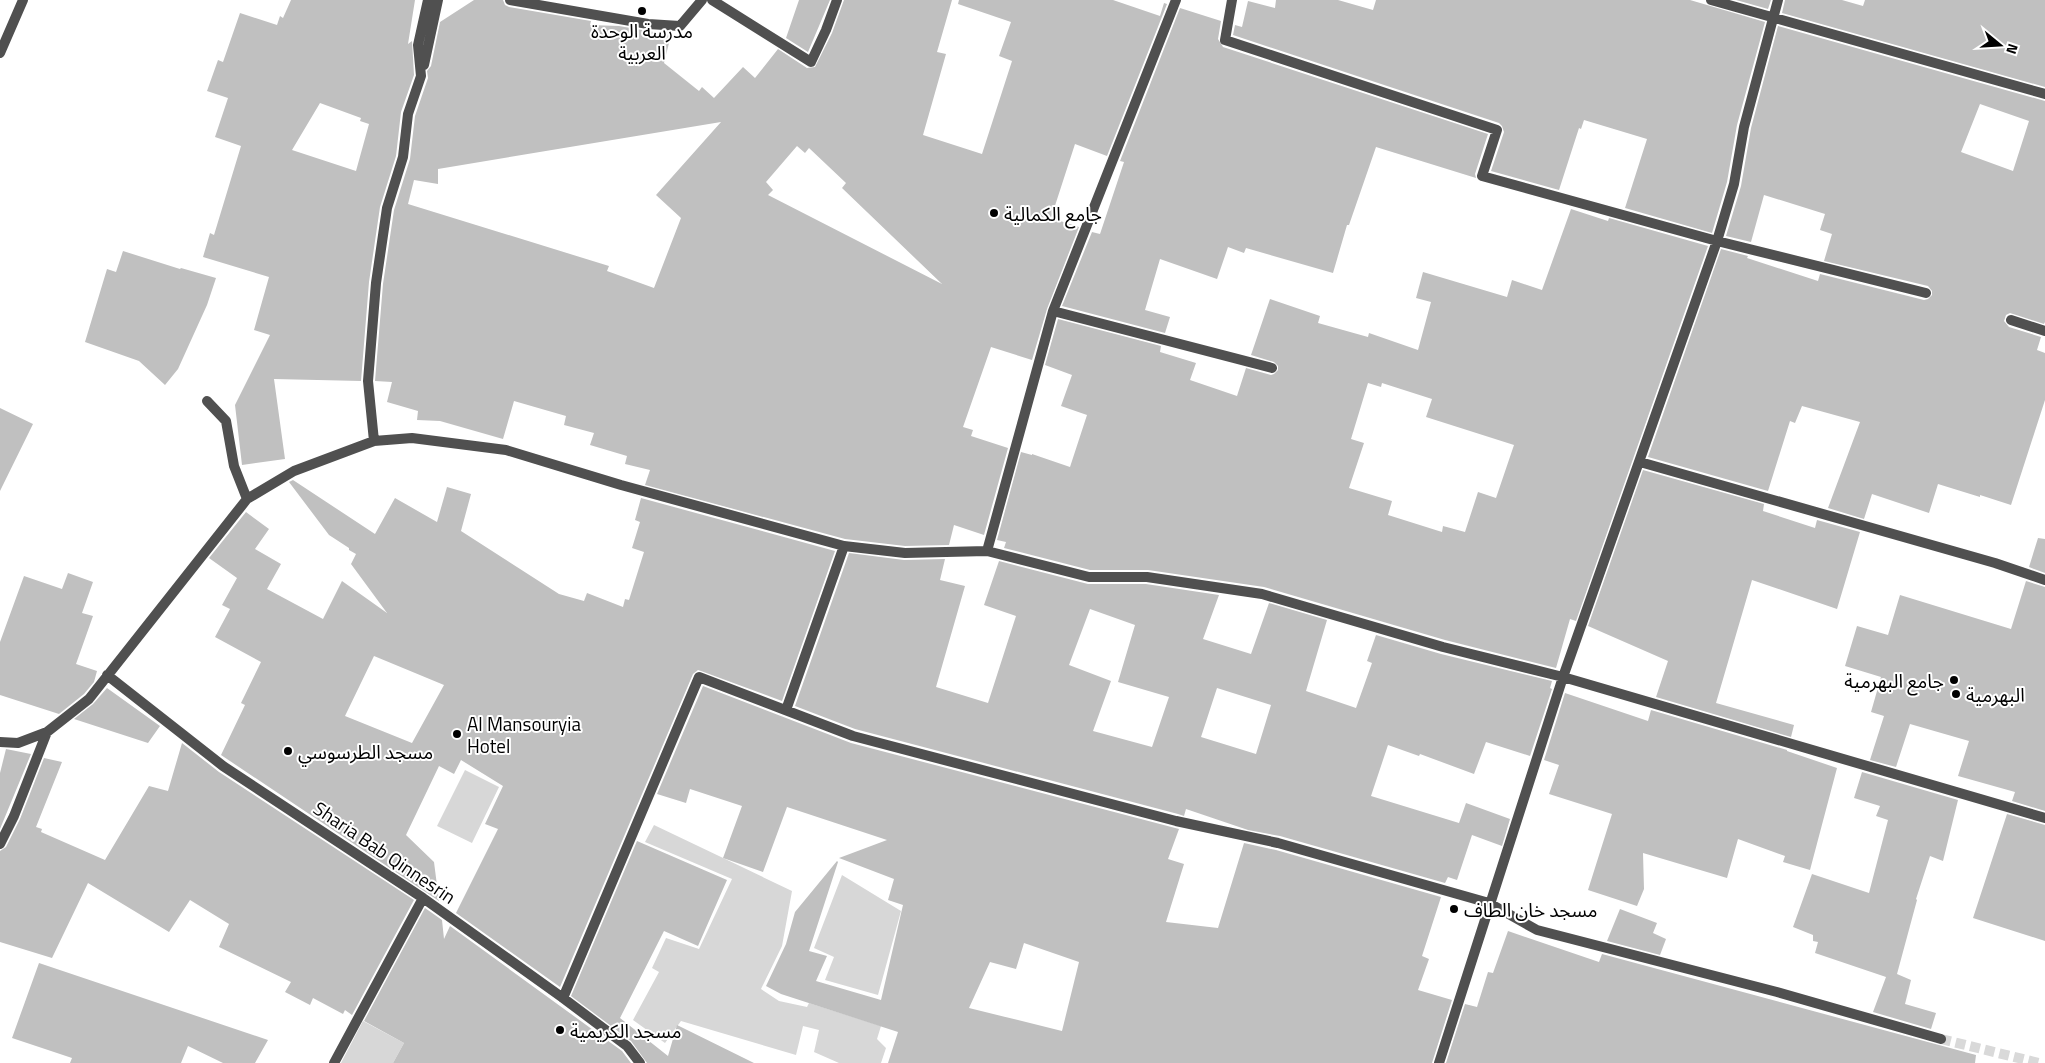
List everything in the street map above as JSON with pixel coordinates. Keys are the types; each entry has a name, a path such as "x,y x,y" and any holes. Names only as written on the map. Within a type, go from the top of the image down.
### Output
{"street":[{"path":"0,53 24,0"},
{"path":"421,76 418,45 428,0"},
{"path":"374,441 368,381 376,283 387,208 403,157 408,114 421,76 438,0"},
{"path":"510,0 648,24 680,26 702,0"},
{"path":"712,0 810,62 826,30 837,0"},
{"path":"987,551 1053,311 1176,0"},
{"path":"1232,0 1225,40 1497,130 1482,176 1717,240 1926,293"},
{"path":"1711,0 2045,94"},
{"path":"1439,1063 1563,677 1717,240 1734,184 1744,127 1778,0"},
{"path":"1053,311 1272,368"},
{"path":"2011,320 2045,331"},
{"path":"207,401 226,421 234,466 247,499"},
{"path":"0,742 18,743 47,732 89,699 247,499 294,471 374,441 412,438 506,450 621,485 844,546 905,553 987,551 1089,577 1147,577 1262,594 1444,647 1563,677 2045,818"},
{"path":"1640,462 1995,563 2045,580"},
{"path":"786,710 844,546"},
{"name":"Sharia Bab Qinnesrin","path":"107,675 223,766 424,898 563,998 627,1046 640,1063"},
{"path":"563,998 699,677 853,736 1176,821 1278,843 1489,903 1537,930 1777,992 1941,1039"},
{"path":"0,844 14,816 47,732"},
{"path":"334,1063 424,898"}],"shaded area":[{"path":"465,770 499,787 472,843 437,826"},
{"path":"654,825 792,891 782,946 761,989 779,1001 807,1007 809,1003 881,1026 877,1039 886,1048 881,1063 839,1063 814,1052 819,1030 803,1026 796,1055 681,1021 665,1043 633,1020 659,972 652,968 666,938 699,949 732,879 645,842"},
{"path":"842,875 901,911 878,995 825,980 834,957 814,948"},
{"path":"363,1021 404,1043 393,1063 341,1063"}],"building":[{"path":"291,0 415,0 408,44 412,41 414,75 401,112 396,156 380,207 369,282 361,381 274,379 285,459 242,465 235,405 270,335 254,330 269,277 203,257 210,233 214,235 241,146 215,137 228,98 207,91 218,60 223,62 240,13 277,25 280,16 283,18","holes":["320,103 361,118 360,121 369,124 356,171 292,150"]},
{"path":"474,0 503,0 505,5 509,7 591,21 590,25 619,26 671,35 664,63 699,91 702,87 714,98 743,67 755,78 778,49 807,68 815,67 832,33 844,0 952,0 937,52 946,54 923,135 982,154 1012,61 999,56 1011,22 958,4 959,0 1113,0 1160,16 1164,3 1167,4 1107,156 1075,144 1051,218 1079,227 1047,309 1032,360 991,347 963,427 973,430 971,436 1008,448 984,535 954,525 949,545 905,546 845,539 645,485 650,470 625,464 627,456 590,445 594,433 564,425 566,416 514,401 503,439 440,421 417,420 418,411 387,402 392,382 375,381 383,284 394,210 410,159 415,116 428,78 427,71 431,66 440,22","holes":["721,122 656,195 681,218 654,288 607,271 609,266 408,204 414,180 438,184 438,169","797,146 805,153 809,148 846,183 842,188 942,284 768,195 773,190 766,182"]},
{"path":"799,0 830,0 808,52 786,38"},
{"path":"1276,0 1338,0 1373,10 1376,0 1690,0 1765,22 1737,125 1727,182 1712,233 1625,208 1647,139 1584,120 1581,129 1579,128 1559,190 1491,171 1504,132 1499,123 1233,35 1235,25 1242,27 1248,1 1275,8"},
{"path":"1736,0 1771,0 1768,9"},
{"path":"1785,0 1842,0 1863,6 1865,0 2045,0 2045,87 1782,13"},
{"path":"1180,8 1221,21 1218,39 1223,47 1488,134 1475,174 1476,178 1376,147 1349,225 1347,225 1333,273 1246,248 1244,253 1228,247 1217,279 1160,259 1145,310 1170,317 1165,333 1062,306 1092,232 1100,234 1124,162 1120,161"},
{"path":"1778,26 2045,101 2045,322 2044,324 2010,313 2006,315 2004,321 2009,327 2041,337 2037,350 2045,353 2045,400 2011,505 1938,484 1929,513 1872,494 1864,519 1828,508 1860,422 1802,406 1795,423 1790,421 1768,491 1648,457 1721,249 1748,256 1747,258 1818,281 1820,274 1924,300 1932,295 1932,291 1928,286 1824,261 1832,234 1820,230 1825,214 1764,195 1751,242 1726,236 1741,186 1751,128","holes":["1980,104 2029,121 2013,171 1961,152"]},
{"path":"1571,209 1608,221 1609,218 1708,246 1576,621 1570,619 1556,668 1445,640 1264,587 1148,570 1090,570 1004,548 1006,542 997,540 1021,452 1070,467 1087,415 1061,406 1072,375 1045,365 1058,319 1161,346 1160,352 1196,363 1190,380 1237,396 1246,368 1271,375 1278,370 1278,366 1274,362 1251,355 1270,299 1320,316 1318,323 1368,337 1369,333 1418,350 1431,302 1416,298 1423,272 1507,297 1512,280 1542,290","holes":["1368,383 1381,387 1382,383 1432,399 1426,417 1514,445 1496,498 1478,492 1465,532 1443,526 1442,532 1388,515 1392,501 1349,488 1364,443 1351,439"]},
{"path":"123,251 216,278 207,305 178,369 165,385 139,361 85,342 107,269 116,272"},
{"path":"0,408 33,424 0,491"},
{"path":"1643,470 1764,504 1763,511 1815,528 1817,520 1860,532 1837,609 1752,580 1716,703 1794,725 1791,737 1656,697 1668,661 1588,626"},
{"path":"293,480 375,534 395,498 437,522 447,487 471,494 461,531 559,594 584,601 587,593 623,607 625,599 629,600 644,552 632,548 640,522 635,520 641,498 835,551 782,701 698,670 693,674 560,987 456,913 498,829 485,824 503,786 461,760 454,774 439,766 406,835 434,862 439,901 221,755 245,705 241,703 261,662 215,637 230,609 222,605 237,578 209,558 246,512 269,529 255,549 281,564 267,589 323,619 342,581 387,613 351,564 356,554 329,535 289,482","holes":["374,656 444,685 412,743 345,716"]},
{"path":"2038,538 2045,539 2045,573 2029,567"},
{"path":"849,553 904,560 945,559 940,580 965,586 936,687 988,703 1016,616 984,605 999,561 1088,584 1146,584 1219,595 1203,639 1251,654 1269,603 1327,620 1306,691 1356,708 1372,663 1367,661 1376,635 1441,654 1552,681 1550,688 1552,689 1530,756 1486,742 1474,774 1420,754 1419,756 1388,745 1371,796 1459,823 1466,803 1510,819 1502,846 1472,835 1457,880 1448,877 1445,883 1280,836 1248,830 1186,809 1184,816 855,729 795,706","holes":["1090,609 1135,625 1118,682 1169,697 1152,747 1093,731 1111,681 1069,665","1217,688 1271,705 1256,754 1201,737"]},
{"path":"68,573 93,582 82,613 93,616 76,664 97,671 94,682 84,694 59,714 0,695 0,642 24,576 62,589"},
{"name":"البهرمية","path":"2026,581 2045,587 2045,811 2012,801 2015,792 1958,776 1969,741 1910,724 1896,767 1870,760 1884,716 1871,712 1881,677 1845,666 1857,626 1888,635 1900,595 2011,629"},
{"path":"703,686 851,743 1179,829 1168,859 1184,864 1166,922 1218,928 1244,843 1276,850 1441,897 1422,956 1429,959 1418,990 1452,1000 1432,1063 888,1063 898,1032 781,994 766,986 786,944 795,912 837,861 809,951 827,956 816,981 881,1000 903,905 888,900 894,879 839,858 887,840 787,807 763,872 723,858 742,806 690,789 686,803 657,794","holes":["1024,943 1079,962 1062,1031 969,1008 990,962 1016,969"]},
{"path":"107,688 160,726 148,743 74,719 93,704"},
{"path":"1565,693 1648,721 1651,710 1787,750 1837,768 1810,870 1783,862 1785,856 1738,839 1727,878 1643,853 1644,889 1637,906 1588,890 1612,814 1549,794 1559,765 1544,760"},
{"path":"182,743 219,772 414,900 352,1015 345,1010 343,1014 313,998 310,1005 285,992 291,982 219,947 229,924 190,900 169,932 88,883 52,958 0,942 0,851 6,847 20,819 44,758 62,762 36,827 42,829 41,832 105,860 149,786 168,791"},
{"path":"6,749 31,754 0,829 0,773"},
{"path":"1862,772 1958,800 1943,861 1930,856 1916,899 1897,974 1911,980 1905,1004 1936,1013 1931,1029 1873,1012 1886,977 1815,953 1818,942 1813,941 1813,935 1793,927 1812,874 1869,893 1888,820 1876,816 1880,806 1854,798"},
{"path":"2007,814 2045,825 2045,941 1973,918"},
{"path":"637,841 727,880 698,946 664,931 620,1018 668,1056 677,1025 754,1063 647,1063 631,1041 571,996"},
{"path":"425,908 442,920 444,939 450,926 622,1051 631,1063 393,1063 404,1043 364,1021"},
{"path":"1620,909 1657,923 1653,933 1666,939 1660,955 1607,941"},
{"path":"1508,931 1599,962 1602,954 1976,1055 1975,1063 1446,1063 1465,1004 1477,1007 1488,972 1493,973"},
{"path":"39,963 268,1040 255,1063 223,1063 188,1046 181,1063 70,1063 72,1058 12,1038"}],"tunnel":[{"path":"1941,1039 2039,1063"}],"place":[{"name":"مدرسة الوحدة العربية","path":"642,11"},
{"name":"جامع الكمالية","path":"994,213"},
{"name":"جامع البهرمية","path":"1954,680"},
{"name":"البهرمية","path":"1956,694"},
{"name":"Al Mansouryia Hotel","path":"457,734"},
{"name":"مسجد الطرسوسي","path":"288,751"},
{"name":"مسجد خان الطاف","path":"1454,909"},
{"name":"مسجد الكريمية","path":"560,1030"}]}
